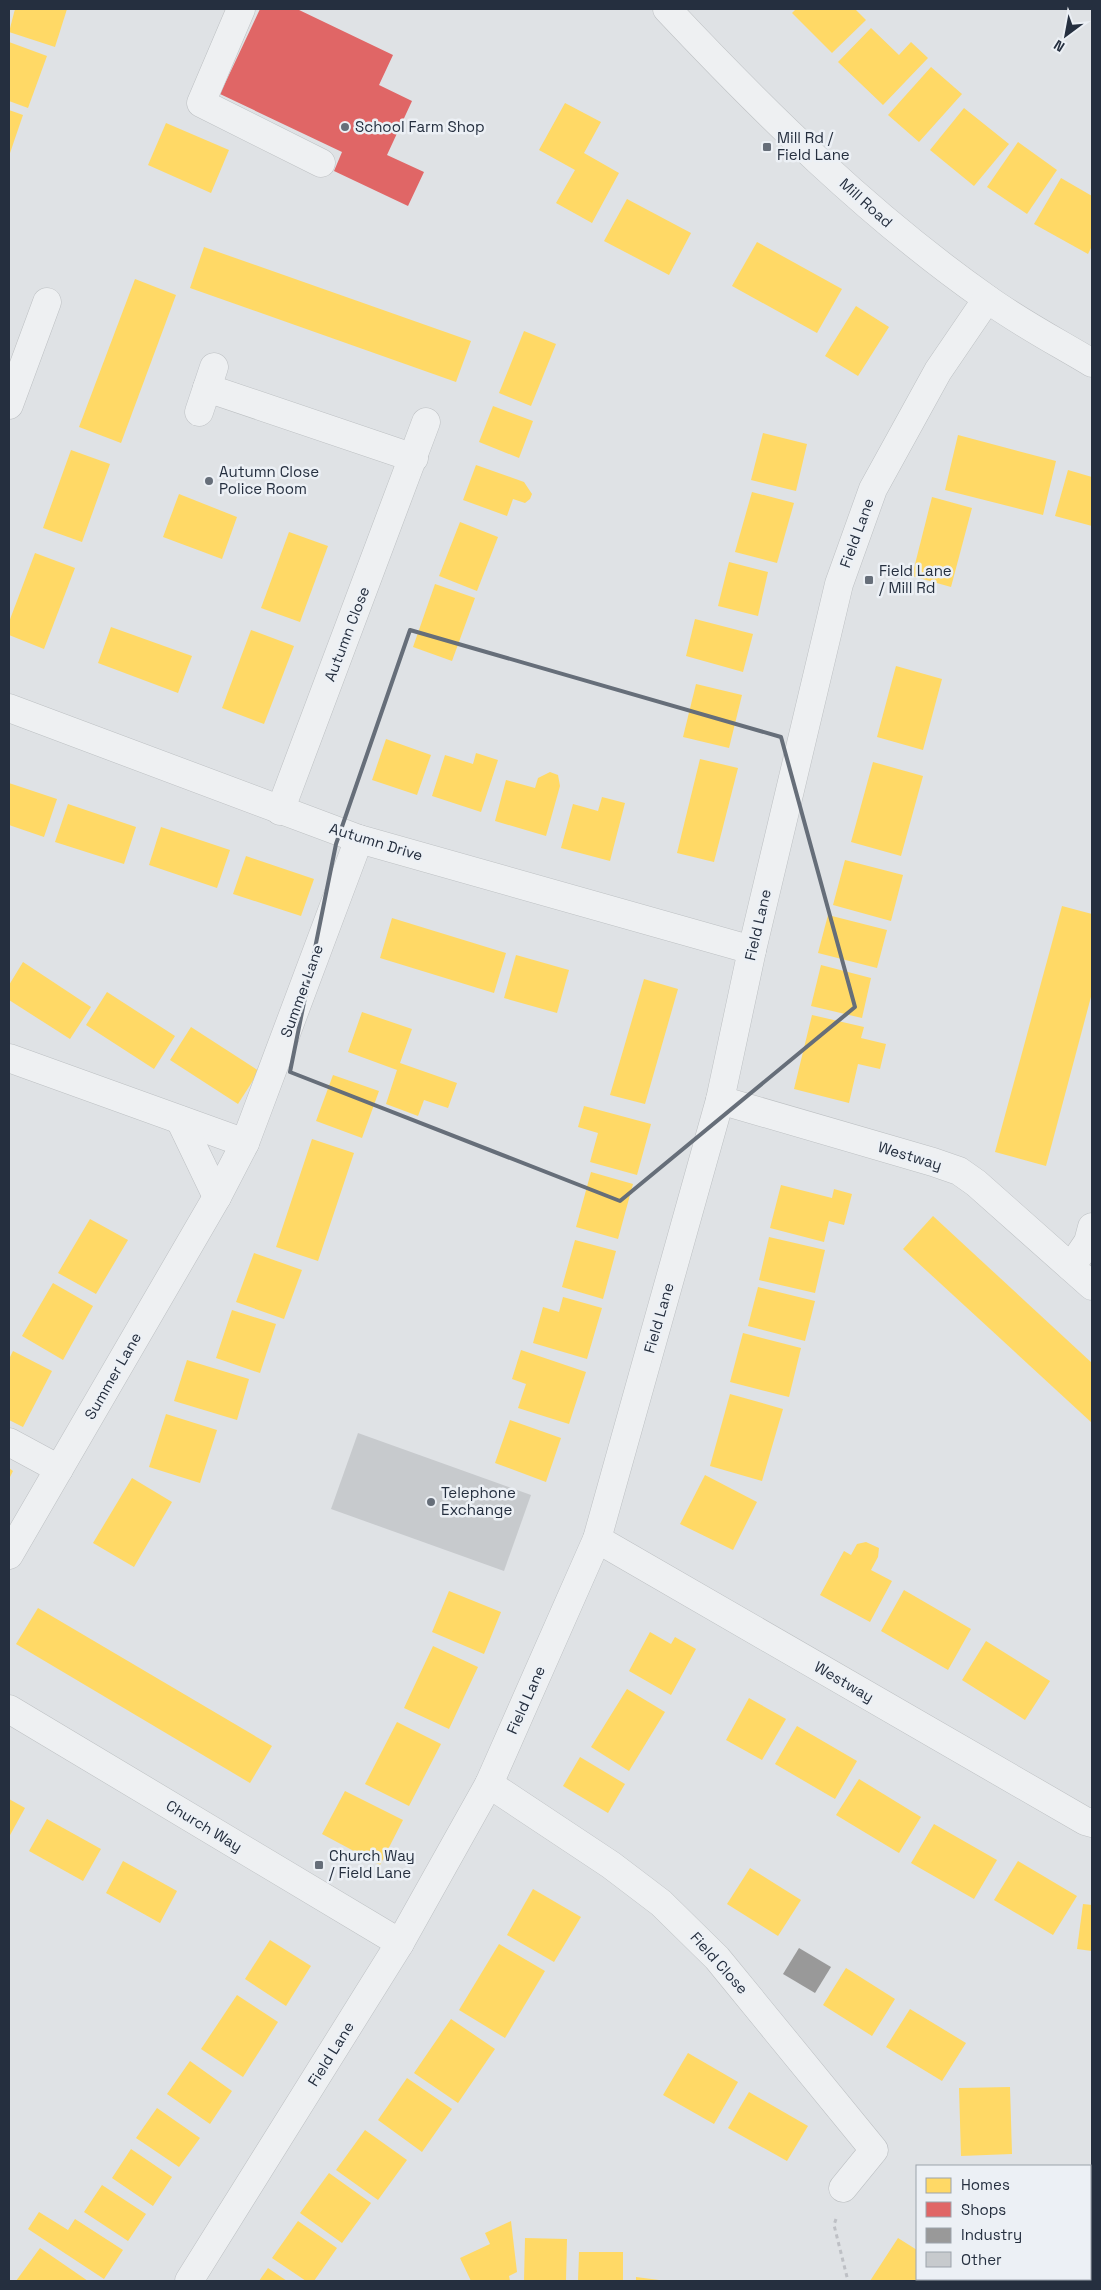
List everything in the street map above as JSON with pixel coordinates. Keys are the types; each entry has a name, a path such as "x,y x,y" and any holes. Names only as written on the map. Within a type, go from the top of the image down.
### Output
{"street":[{"path":"241,9 200,104 321,163"},
{"name":"Mill Road","path":"667,9 722,67 804,148 900,234 986,299 1092,363"},
{"name":"Field Lane","path":"189,2281 400,1943 489,1784 596,1539 720,1100 752,950 842,575 873,489 938,371 986,299"},
{"path":"9,405 47,302"},
{"path":"206,389 414,458"},
{"name":"Autumn Close","path":"280,811 426,422"},
{"name":"Autumn Drive","path":"9,708 359,839 752,950"},
{"name":"Summer Lane","path":"9,1555 217,1197 245,1143 359,839"},
{"path":"9,1058 245,1143"},
{"name":"Westway","path":"720,1100 958,1171 976,1183 1092,1286"},
{"path":"180,1120 217,1197"},
{"path":"1071,1267 1088,1242 1092,1227"},
{"path":"9,1442 59,1469"},
{"name":"Westway","path":"596,1539 1085,1821 1092,1823"},
{"name":"Church Way","path":"9,1709 400,1943"},
{"name":"Field Close","path":"489,1784 618,1870 661,1903 717,1958 874,2150 843,2188"}],"path":[{"path":"843,2188 834,2225 848,2281"}],"highlighted area":[{"path":"410,630 781,737 855,1007 620,1201 290,1072 336,844"}],"building: Homes":[{"path":"15,9 67,9 55,47 9,32"},
{"path":"796,9 855,9 866,20 832,53 792,13"},
{"path":"871,28 899,55 911,42 928,58 883,105 838,62"},
{"path":"9,42 47,56 28,108 9,101"},
{"path":"931,67 962,94 919,142 888,115"},
{"path":"565,103 601,122 584,153 619,173 592,223 556,203 575,170 539,150"},
{"path":"964,108 1009,144 974,186 930,150"},
{"path":"9,110 23,115 9,156"},
{"path":"166,123 229,150 211,193 148,165"},
{"path":"1018,142 1057,170 1027,214 987,187"},
{"path":"1061,178 1092,196 1092,246 1088,254 1034,224"},
{"path":"627,199 691,233 669,275 604,241"},
{"path":"757,242 842,289 817,333 732,286"},
{"path":"204,247 471,341 456,382 190,288"},
{"path":"135,279 176,295 121,443 79,427"},
{"path":"856,306 889,327 858,376 825,356"},
{"path":"524,331 556,344 531,406 499,393"},
{"path":"493,406 533,421 519,458 479,442"},
{"path":"763,433 807,444 796,491 751,480"},
{"path":"958,435 1056,461 1043,515 945,490"},
{"path":"71,450 110,464 82,542 43,528"},
{"path":"476,465 524,482 532,494 530,499 525,503 513,499 507,516 463,500"},
{"path":"1068,470 1092,477 1092,526 1055,516"},
{"path":"752,492 794,503 777,563 735,552"},
{"path":"179,494 237,517 222,559 163,537"},
{"path":"932,497 972,508 951,587 912,576"},
{"path":"460,522 498,537 477,591 439,576"},
{"path":"289,532 328,546 300,622 261,608"},
{"path":"35,553 75,568 44,649 9,635 9,622"},
{"path":"729,562 768,572 758,616 718,606"},
{"path":"435,584 475,598 452,661 413,647"},
{"path":"695,619 753,634 743,672 686,656"},
{"path":"111,627 192,656 178,693 98,663"},
{"path":"251,630 294,646 264,724 222,708"},
{"path":"896,666 942,679 923,750 877,737"},
{"path":"696,684 742,695 729,748 683,737"},
{"path":"386,739 431,755 417,795 372,780"},
{"path":"476,753 498,760 481,812 432,796 445,755 473,764"},
{"path":"700,759 738,768 714,862 677,853"},
{"path":"873,762 923,776 901,856 851,842"},
{"path":"550,772 558,775 560,786 546,836 495,821 506,780 535,788 538,778"},
{"path":"9,783 57,799 44,837 9,825"},
{"path":"602,797 625,803 610,861 561,848 573,804 598,811"},
{"path":"68,804 136,827 124,864 55,842"},
{"path":"161,827 230,850 217,888 149,865"},
{"path":"246,856 314,879 301,916 233,894"},
{"path":"845,860 903,875 891,921 833,905"},
{"path":"1062,906 1092,914 1092,993 1046,1166 995,1152"},
{"path":"828,915 887,930 877,968 818,953"},
{"path":"392,918 506,953 494,993 380,958"},
{"path":"516,955 569,970 557,1013 504,998"},
{"path":"23,962 91,1007 70,1039 9,1000 9,985"},
{"path":"821,965 871,978 862,1018 811,1006"},
{"path":"644,979 678,989 645,1104 610,1095"},
{"path":"107,992 175,1036 154,1069 86,1025"},
{"path":"362,1012 412,1029 400,1063 457,1083 448,1108 424,1100 418,1116 386,1104 397,1070 348,1052"},
{"path":"812,1015 864,1027 861,1038 886,1044 880,1069 858,1064 849,1103 794,1089"},
{"path":"191,1027 259,1071 238,1104 170,1060"},
{"path":"333,1075 379,1091 362,1138 316,1121"},
{"path":"584,1106 651,1124 637,1175 590,1162 598,1133 578,1127"},
{"path":"312,1139 354,1153 318,1261 276,1247"},
{"path":"591,1172 633,1184 618,1239 576,1227"},
{"path":"781,1185 832,1198 834,1189 852,1194 844,1225 829,1221 824,1242 770,1228"},
{"path":"933,1216 1092,1363 1092,1423 903,1249"},
{"path":"90,1219 128,1240 96,1294 58,1273"},
{"path":"769,1237 825,1250 815,1293 759,1280"},
{"path":"575,1240 616,1251 603,1299 562,1287"},
{"path":"254,1253 302,1270 284,1319 236,1302"},
{"path":"53,1283 93,1306 63,1360 22,1336"},
{"path":"758,1287 815,1301 805,1341 748,1326"},
{"path":"563,1297 602,1308 587,1359 533,1343 543,1307 559,1312"},
{"path":"232,1310 276,1324 260,1373 216,1358"},
{"path":"743,1333 801,1348 789,1397 730,1382"},
{"path":"521,1350 586,1372 569,1424 518,1408 526,1384 512,1379"},
{"path":"13,1351 52,1371 23,1427 9,1420 9,1359"},
{"path":"187,1360 249,1379 237,1420 174,1401"},
{"path":"730,1394 783,1409 762,1481 710,1466"},
{"path":"166,1414 217,1430 200,1483 149,1467"},
{"path":"510,1420 561,1438 546,1482 495,1463"},
{"path":"9,1468 13,1471 9,1479"},
{"path":"705,1475 757,1502 733,1550 680,1524"},
{"path":"132,1478 172,1502 134,1567 93,1543"},
{"path":"866,1542 879,1548 878,1557 871,1570 892,1581 870,1622 820,1595 844,1551 851,1555 857,1544"},
{"path":"904,1590 971,1629 948,1670 881,1631"},
{"path":"449,1591 501,1612 484,1654 432,1632"},
{"path":"38,1608 272,1746 250,1783 16,1644"},
{"path":"650,1632 671,1644 675,1637 696,1649 671,1695 629,1671"},
{"path":"986,1641 1050,1681 1025,1720 962,1680"},
{"path":"433,1646 478,1667 449,1729 404,1708"},
{"path":"627,1689 665,1712 629,1771 591,1747"},
{"path":"749,1698 786,1719 762,1760 726,1740"},
{"path":"397,1722 441,1744 409,1806 365,1784"},
{"path":"797,1726 857,1761 835,1799 775,1764"},
{"path":"580,1757 625,1784 608,1813 563,1786"},
{"path":"859,1779 921,1817 899,1853 836,1815"},
{"path":"345,1791 403,1820 380,1865 322,1834"},
{"path":"9,1799 25,1808 9,1837"},
{"path":"47,1819 101,1849 83,1881 29,1851"},
{"path":"934,1824 997,1860 974,1899 911,1863"},
{"path":"123,1861 177,1891 160,1923 106,1893"},
{"path":"1018,1861 1077,1896 1053,1935 994,1900"},
{"path":"750,1868 801,1900 778,1936 727,1904"},
{"path":"533,1889 581,1917 554,1962 507,1935"},
{"path":"1083,1904 1092,1905 1092,1951 1077,1949"},
{"path":"270,1940 311,1966 286,2006 245,1979"},
{"path":"499,1944 545,1971 505,2038 459,2010"},
{"path":"846,1968 895,1999 872,2036 823,2005"},
{"path":"237,1995 278,2022 243,2077 201,2049"},
{"path":"910,2009 966,2043 942,2081 886,2047"},
{"path":"451,2019 495,2049 458,2103 414,2073"},
{"path":"688,2053 738,2082 714,2124 663,2095"},
{"path":"190,2061 232,2091 210,2124 167,2094"},
{"path":"407,2078 452,2109 422,2152 378,2120"},
{"path":"1010,2087 1012,2154 961,2156 959,2088"},
{"path":"749,2092 808,2126 787,2161 728,2128"},
{"path":"157,2108 200,2138 179,2167 136,2138"},
{"path":"365,2130 407,2160 378,2200 336,2170"},
{"path":"131,2149 172,2177 153,2206 112,2178"},
{"path":"329,2173 371,2203 342,2243 300,2213"},
{"path":"102,2185 146,2214 128,2241 84,2212"},
{"path":"39,2212 68,2230 75,2219 123,2250 104,2279 28,2229"},
{"path":"298,2221 337,2248 314,2281 306,2281 272,2258"},
{"path":"511,2221 517,2272 509,2276 510,2281 471,2281 460,2258 490,2244 485,2233"},
{"path":"525,2238 567,2239 566,2281 524,2281"},
{"path":"898,2238 916,2249 916,2280 933,2280 932,2281 870,2281"},
{"path":"40,2248 88,2281 16,2281"},
{"path":"579,2252 623,2252 623,2281 578,2281"},
{"path":"268,2268 287,2281 259,2281"},
{"path":"636,2277 659,2280 659,2281 636,2281"}],"building: Shops":[{"name":"School Farm Shop","path":"260,9 297,9 393,55 379,85 412,101 387,155 424,172 408,206 334,171 342,152 220,94"}],"building: Industry":[{"path":"799,1948 831,1967 815,1993 783,1974"}],"building: Other":[{"name":"Telephone Exchange","path":"358,1433 531,1495 504,1571 331,1509"}],"place":[{"name":"School Farm Shop","path":"345,127"},
{"name":"Mill Rd / Field Lane","path":"767,147"},
{"name":"Autumn Close Police Room","path":"209,481"},
{"name":"Field Lane / Mill Rd","path":"869,580"},
{"name":"Telephone Exchange","path":"431,1502"},
{"name":"Church Way / Field Lane","path":"319,1865"}]}
